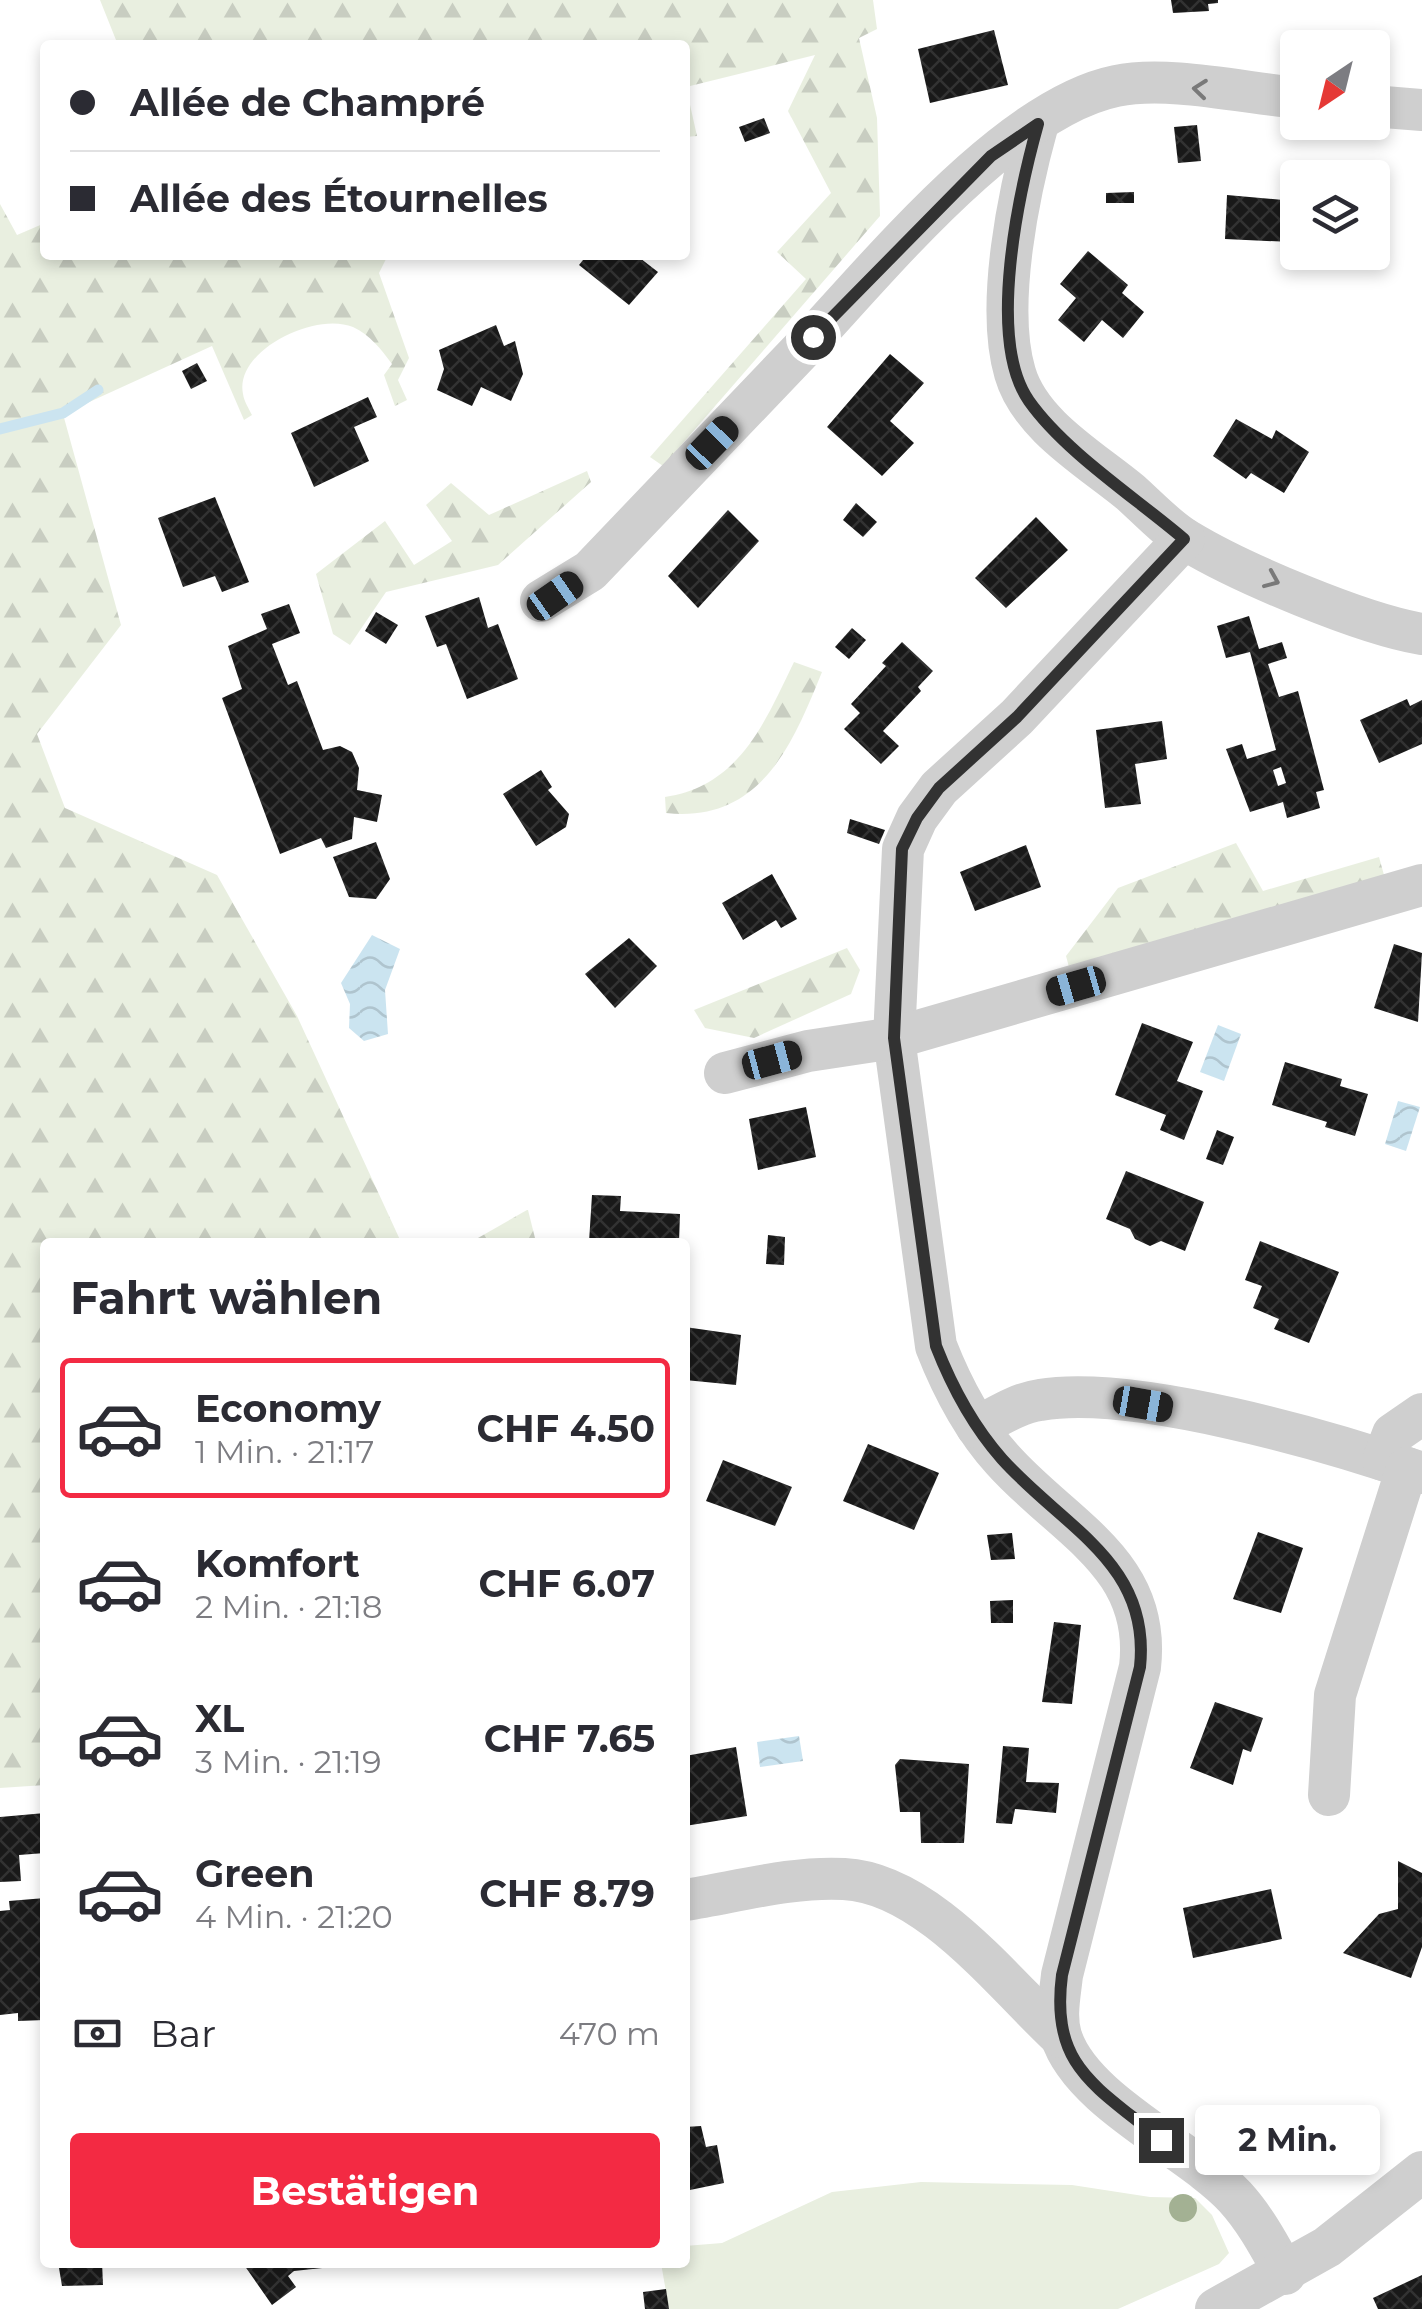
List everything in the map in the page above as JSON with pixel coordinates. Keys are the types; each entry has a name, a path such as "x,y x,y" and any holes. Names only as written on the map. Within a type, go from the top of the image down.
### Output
{"street":[{"path":"541,602 590,571 923,221 991,156 1089,94 1118,85 1280,97"},
{"path":"1390,107 1422,110"},
{"path":"1038,124 1017,224 1011,284 1010,344 1020,386 1054,430 1184,539 1350,612 1422,634"},
{"path":"1061,2037 1058,2005 1062,1975 1140,1667 1142,1627 1126,1581 1010,1468 952,1385 936,1346 894,1038 899,864 917,818 957,769 1017,717 1184,539"},
{"path":"724,1073 808,1050 894,1038 1422,885"},
{"path":"977,1426 1030,1402 1088,1398 1220,1418 1404,1467"},
{"path":"1329,1795 1336,1695 1404,1467 1392,1434 1422,1414"},
{"path":"690,1899 827,1879 861,1880 889,1889 940,1920 1061,2037 1087,2076 1184,2159 1233,2194 1260,2229 1285,2274"},
{"path":"1233,2306 1285,2274 1422,2172"}],"green space":[{"path":"100,0 873,0 877,29 859,38 877,118 880,216 663,466 650,457 806,279 777,252 831,193 788,111 815,55 690,86 690,40 116,40"},
{"path":"690,105 697,136 690,137"},
{"path":"0,204 17,235 40,225 40,260 386,260 379,273 409,358 398,380 407,400 395,406 384,375 392,364 375,343 353,327 319,325 280,338 251,363 244,378 243,394 252,415 244,420 212,346 63,414 121,625 37,734 65,808 217,875 297,1016 399,1238 40,1238 40,1785 0,1788"},
{"path":"587,471 591,482 498,565 386,592 350,645 333,634 316,574 385,521 414,565 452,541 426,505 451,483 489,515"},
{"path":"794,662 822,672 798,727 768,774 726,806 698,813 666,813 665,797 691,791 712,780 746,749"},
{"path":"1236,843 1263,891 1379,857 1384,875 1069,967 1066,956 1118,888"},
{"path":"847,948 860,970 851,994 754,1038 705,1028 694,1010"},
{"path":"527,1210 535,1238 478,1238"},
{"path":"921,2182 1072,2185 1150,2197 1195,2198 1212,2215 1229,2253 1219,2264 1118,2309 669,2309 662,2268 690,2268 690,2246 722,2243 832,2192"}],"water":[{"path":"372,935 400,949 385,990 388,1034 364,1041 349,1028 350,1004 341,983"},
{"path":"1218,1025 1241,1034 1224,1081 1200,1072"},
{"path":"1398,1101 1420,1107 1406,1151 1385,1144"},
{"path":"799,1736 803,1761 760,1767 757,1742"}],"building":[{"path":"1171,0 1218,3 1208,4 1209,11 1173,13"},
{"path":"994,30 1008,85 930,103 918,49"},
{"path":"764,118 770,133 745,142 739,127"},
{"path":"1197,125 1201,161 1178,163 1174,127"},
{"path":"1134,192 1134,203 1106,203 1106,193"},
{"path":"1227,195 1280,200 1280,242 1225,239"},
{"path":"1088,251 1128,285 1122,293 1144,312 1123,338 1102,320 1084,342 1058,320 1076,298 1060,284"},
{"path":"583,260 642,260 658,272 629,305 579,265"},
{"path":"496,325 504,346 515,341 523,374 511,401 481,387 472,406 437,390 444,369 439,350"},
{"path":"890,354 924,383 890,421 914,443 882,476 827,427"},
{"path":"197,363 207,381 191,389 182,371"},
{"path":"368,397 377,417 354,427 369,461 314,487 291,433"},
{"path":"1236,419 1272,439 1276,430 1309,452 1284,493 1251,473 1246,479 1213,456"},
{"path":"215,497 249,582 222,592 215,576 183,587 158,518"},
{"path":"856,503 877,522 863,537 843,520"},
{"path":"728,510 759,541 698,608 668,576"},
{"path":"1036,517 1068,550 1006,608 975,578"},
{"path":"479,597 488,628 498,624 518,679 467,699 446,644 437,647 425,616"},
{"path":"289,604 300,633 272,644 288,685 297,681 323,750 340,746 352,752 359,768 357,790 382,795 377,822 354,817 352,839 326,848 321,838 280,854 222,698 242,689 228,646 267,629 261,614"},
{"path":"376,612 398,625 386,644 365,631"},
{"path":"1249,616 1259,649 1282,642 1287,658 1268,664 1279,697 1298,691 1324,790 1316,792 1320,808 1287,818 1283,802 1250,812 1226,749 1242,744 1247,759 1276,750 1250,652 1226,658 1217,626","holes":["1281,767 1286,783 1278,786 1273,770"]},
{"path":"852,628 866,640 849,659 835,647"},
{"path":"902,642 933,671 918,687 921,691 883,731 899,746 881,764 844,729 860,713 851,704"},
{"path":"1407,699 1410,706 1422,700 1422,744 1379,763 1360,720"},
{"path":"1162,721 1167,759 1135,764 1141,804 1105,808 1096,730"},
{"path":"541,770 552,787 548,790 569,814 566,827 536,846 503,794"},
{"path":"850,819 885,830 879,844 847,833"},
{"path":"376,842 390,879 376,899 349,897 333,857"},
{"path":"1026,845 1041,887 975,911 960,872"},
{"path":"772,874 797,919 781,928 776,920 743,940 722,903"},
{"path":"629,938 657,966 615,1008 585,974"},
{"path":"1394,944 1422,953 1418,1022 1374,1008"},
{"path":"1142,1023 1193,1042 1177,1081 1203,1091 1184,1140 1160,1130 1166,1115 1115,1095"},
{"path":"1285,1062 1342,1079 1340,1086 1368,1094 1355,1136 1325,1127 1327,1122 1272,1105"},
{"path":"806,1107 816,1157 758,1170 749,1119"},
{"path":"1217,1130 1234,1137 1223,1165 1206,1159"},
{"path":"1126,1171 1204,1202 1185,1251 1161,1241 1150,1246 1135,1239 1130,1229 1106,1219"},
{"path":"592,1195 621,1196 620,1211 680,1214 679,1238 589,1238"},
{"path":"768,1235 785,1237 784,1265 766,1264"},
{"path":"1260,1241 1339,1272 1309,1343 1274,1329 1279,1319 1253,1308 1262,1286 1245,1280"},
{"path":"690,1328 741,1335 736,1385 690,1380"},
{"path":"868,1444 939,1473 914,1530 843,1501"},
{"path":"723,1460 792,1487 775,1526 706,1501"},
{"path":"1258,1532 1303,1548 1281,1613 1233,1599"},
{"path":"1012,1533 1015,1559 991,1560 987,1535"},
{"path":"1013,1600 1013,1623 991,1623 990,1601"},
{"path":"1054,1622 1081,1625 1072,1704 1042,1702"},
{"path":"1215,1702 1263,1718 1251,1752 1243,1749 1233,1785 1190,1768"},
{"path":"1003,1746 1029,1748 1026,1782 1059,1783 1056,1813 1015,1809 1012,1824 996,1823"},
{"path":"736,1747 747,1816 690,1825 690,1755"},
{"path":"900,1759 969,1764 964,1843 921,1843 920,1812 900,1812 895,1765"},
{"path":"40,1813 40,1853 19,1855 21,1881 0,1882 0,1817"},
{"path":"1398,1861 1422,1873 1422,1947 1411,1978 1343,1953 1379,1914 1398,1909"},
{"path":"1271,1889 1282,1939 1193,1958 1183,1908"},
{"path":"40,1898 40,2020 18,2021 18,2013 0,2015 0,1911 10,1910 9,1901"},
{"path":"701,2126 706,2147 717,2145 724,2183 690,2190 690,2127"},
{"path":"59,2268 102,2268 103,2285 62,2286"},
{"path":"246,2268 322,2268 294,2271 288,2276 296,2287 272,2305"},
{"path":"1422,2275 1422,2309 1378,2309 1373,2298"},
{"path":"666,2289 669,2309 645,2309 643,2292"}],"waterway":[{"path":"0,429 63,413 98,390"}],"route":[{"path":"813,337 991,156 1038,124 1017,224 1011,284 1009,333 1014,372 1028,400 1054,430 1184,539 1017,717 957,769 917,818 899,864 895,960 894,1038 936,1346 952,1385 1001,1458 1116,1569 1126,1581 1140,1616 1140,1667 1062,1975 1058,2024 1066,2048 1087,2076 1161,2140"}]}
